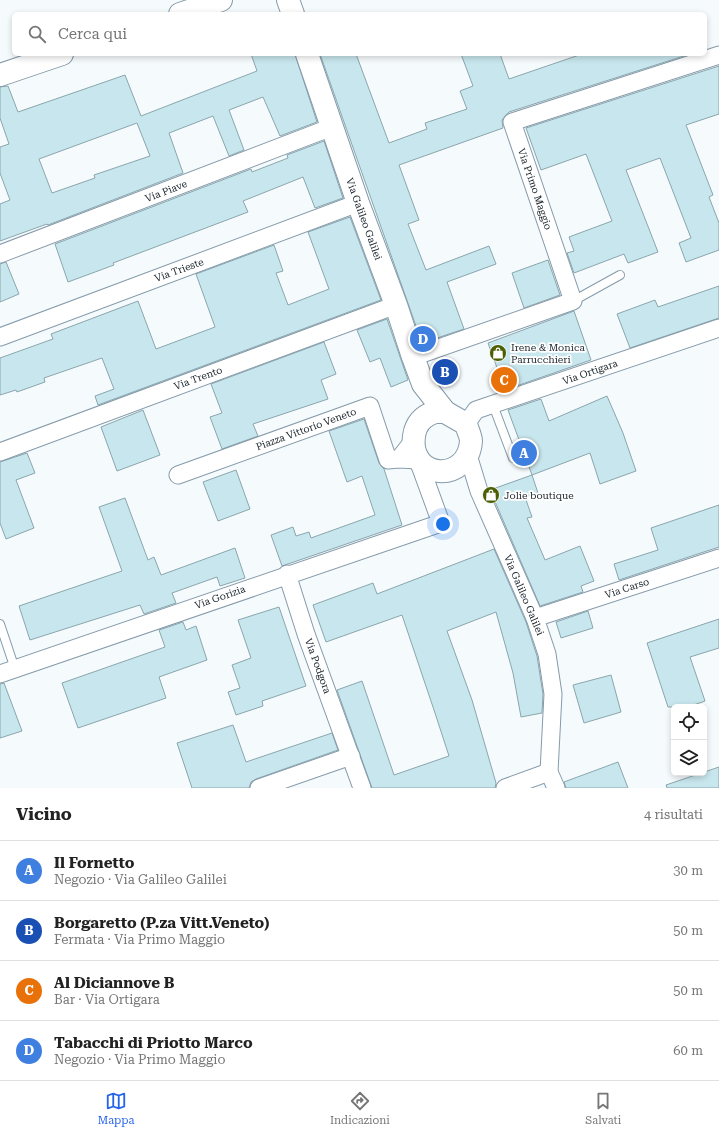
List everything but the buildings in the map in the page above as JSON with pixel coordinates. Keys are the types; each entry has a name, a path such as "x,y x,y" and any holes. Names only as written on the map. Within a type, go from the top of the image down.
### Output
{"street":[{"path":"186,12 222,0"},
{"path":"288,0 292,12"},
{"name":"Via Primo Maggio","path":"573,301 512,122 719,55"},
{"path":"0,75 56,56"},
{"name":"Via Galileo Galilei","path":"308,56 413,357 424,384 445,412"},
{"name":"Via Piave","path":"0,254 332,127"},
{"name":"Via Trieste","path":"0,336 358,203"},
{"path":"413,357 573,301"},
{"name":"Via Trento","path":"0,452 396,305"},
{"name":"Via Ortigara","path":"466,424 476,410 719,328"},
{"name":"Via Galileo Galilei","path":"420,419 424,384"},
{"name":"Piazza Vittorio Veneto","path":"178,475 370,406 388,460 410,453 432,470 443,472 458,467 468,455"},
{"path":"410,453 420,419 435,412 445,412 466,424 471,440 468,455"},
{"name":"Via Gorizia","path":"7,671 287,574 441,523 410,453"},
{"name":"Via Galileo Galilei","path":"468,455 479,491 535,618 546,654 553,694 549,772 556,788"},
{"name":"Via Carso","path":"535,618 719,558"},
{"name":"Via Podgora","path":"287,574 306,634 362,788"},
{"path":"259,788 351,756"},
{"path":"505,788 549,772"}],"lane":[{"path":"573,301 620,275"},
{"path":"493,405 513,458"},
{"path":"0,624 7,671"}],"place":[{"name":"Tabacchi di Priotto Marco","path":"423,339"},
{"name":"Irene & Monica Parrucchieri","path":"498,353"},
{"name":"Borgaretto (P.za Vitt.Veneto)","path":"445,372"},
{"name":"Al Diciannove B","path":"504,380"},
{"name":"Il Fornetto","path":"524,453"},
{"name":"Jolie boutique","path":"491,495"}]}
